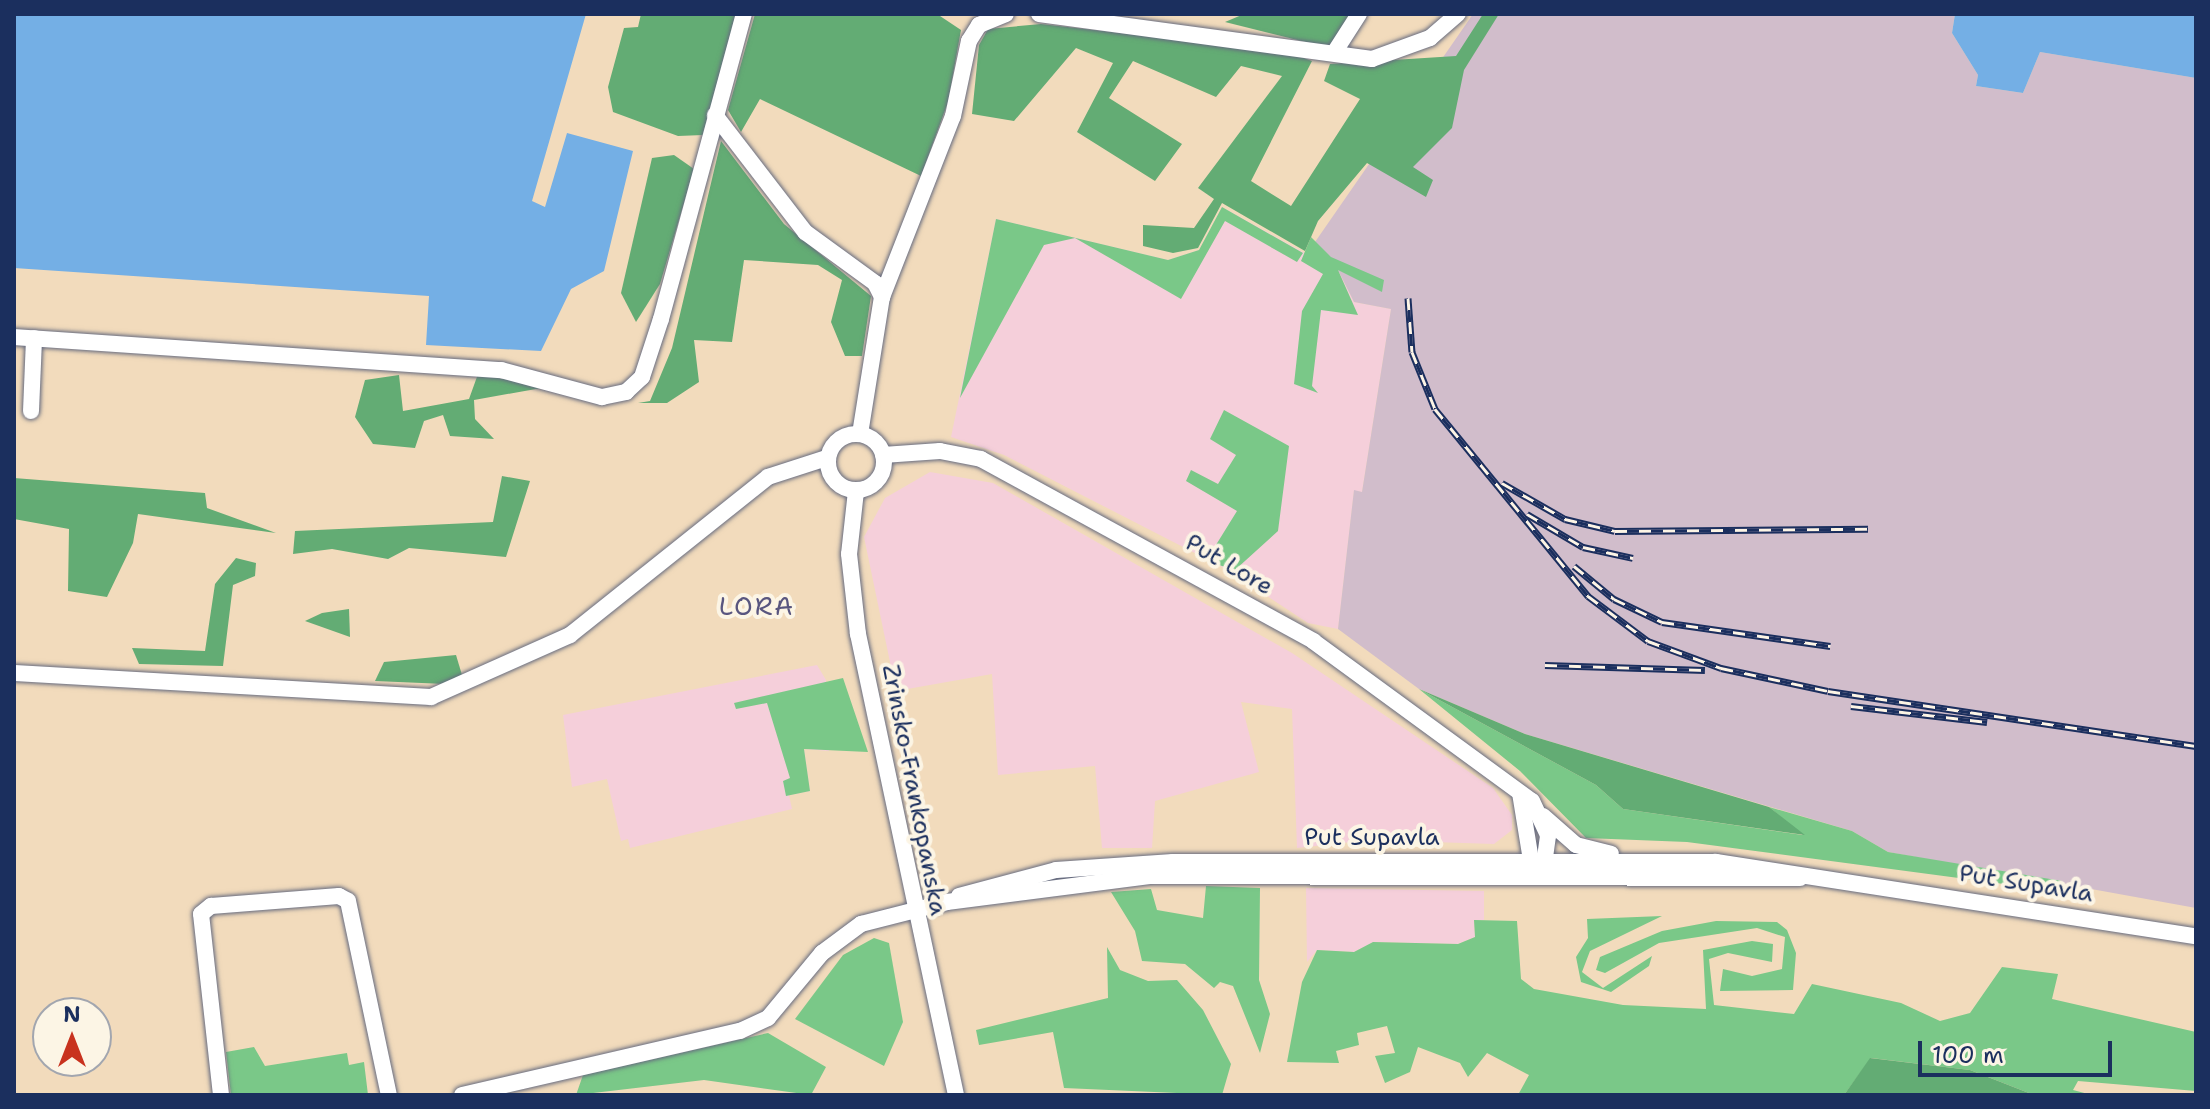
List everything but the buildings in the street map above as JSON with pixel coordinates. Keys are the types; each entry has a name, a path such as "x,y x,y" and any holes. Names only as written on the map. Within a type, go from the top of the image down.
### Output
{"street":[{"path":"14,337 501,370 602,397 626,392 642,377 661,319 744,14"},
{"path":"860,434 882,297 953,116 969,41 979,25 1006,14"},
{"path":"1039,14 1334,53 1397,55 1458,14"},
{"path":"1334,53 1359,14"},
{"path":"715,115 805,232 875,283 882,297"},
{"path":"31,411 34,338"},
{"path":"827,458 831,477 856,491 879,480 883,455 860,434"},
{"path":"14,673 431,697 570,635 768,477 827,458 843,437 860,434"},
{"name":"Put Lore","path":"883,455 940,451 1007,472 1313,641 1519,792 1576,845 1639,862"},
{"name":"Zrinsko-Frankopanska","path":"856,491 849,554 858,634 913,909 956,1095"},
{"path":"1519,792 1529,862 1543,870"},
{"path":"1540,813 1543,870"},
{"name":"Put Supavla","path":"947,902 983,885 1056,870 1173,862 1529,862"},
{"name":"Put Supavla","path":"1543,870 1639,862 1775,868 1800,878"},
{"name":"Put Supavla","path":"462,1095 740,1031 768,1018 840,937 913,909 1149,876 1543,870 1800,878 2196,936"},
{"path":"221,1095 201,914 211,906 339,896 348,901 389,1095"}],"shaded area":[{"path":"1473,14 1955,14 1952,33 1978,75 1976,86 2023,93 2040,52 2196,78 2196,908 1888,852 1852,831 1525,734 1419,689 1338,629 1354,490 1362,492 1391,309 1354,302 1339,272 1306,255"},
{"path":"1222,207 1339,272 1354,302 1391,309 1362,492 1354,491 1338,629 1308,623 1226,569 1004,455 951,437 996,219 1168,260 1199,250"},
{"path":"930,472 993,483 1292,653 1493,788 1512,815 1512,830 1494,844 1370,840 1297,848 1292,709 1241,702 1259,772 1155,801 1152,848 1102,848 1095,766 998,775 992,674 896,691 864,537 885,498"},
{"path":"817,665 826,680 829,751 804,749 810,791 789,795 792,809 630,848 628,839 621,841 607,779 572,787 563,715"},
{"path":"1306,888 1484,891 1484,920 1474,920 1475,937 1458,944 1374,942 1354,952 1317,950 1307,962"}],"green space":[{"path":"641,14 736,14 703,135 678,136 613,112 608,87 624,28 638,27"},
{"path":"755,14 937,14 961,30 948,102 921,176 760,99 741,132 728,110"},
{"path":"1244,14 1350,14 1330,48 1225,22"},
{"path":"1483,14 1499,14 1464,70 1452,128 1413,167 1433,180 1426,197 1367,163 1318,221 1305,251 1222,203 1198,248 1173,253 1143,246 1143,225 1194,228 1214,199 1198,188 1282,76 1241,66 1216,97 1133,61 1109,98 1182,144 1155,181 1077,132 1113,63 1076,48 1014,121 972,114 979,45 988,29 1041,24 1287,52 1312,61 1251,181 1291,206 1360,99 1324,81 1330,64 1456,56"},
{"path":"721,141 784,224 871,296 862,356 845,356 831,322 842,280 818,265 744,260 732,342 694,340 699,382 667,403 638,403 650,401 672,348"},
{"path":"674,155 694,169 660,284 636,322 621,293 652,158"},
{"path":"1222,207 1303,253 1297,262 1225,221 1181,299 1075,238 1044,245 960,398 996,219 1168,260 1199,250"},
{"path":"1311,237 1331,257 1384,280 1382,292 1338,270 1358,315 1321,310 1312,386 1318,393 1294,384 1302,311 1323,274 1301,261"},
{"path":"478,374 547,387 474,400 475,419 494,439 450,436 443,415 424,421 415,448 373,444 355,417 365,380 399,375 403,411 469,399"},
{"path":"1224,410 1289,446 1278,531 1235,570 1206,561 1237,511 1186,481 1191,470 1218,484 1236,455 1210,439"},
{"path":"502,476 530,481 506,557 409,548 388,559 332,549 293,554 295,531 493,522"},
{"path":"14,478 205,493 207,508 276,533 138,514 133,543 107,597 68,591 69,529 14,519"},
{"path":"236,558 256,563 255,576 233,585 223,666 139,664 132,648 205,651 215,584"},
{"path":"349,609 350,637 305,621 322,613"},
{"path":"456,655 462,675 445,684 375,681 384,662"},
{"path":"843,678 868,752 804,749 810,791 786,796 783,781 790,778 767,703 736,709 734,703"},
{"path":"1419,689 1596,785 1623,809 1803,835 1769,807 1852,831 1888,852 2062,881 2041,889 1687,842 1586,838 1520,771"},
{"path":"1419,689 1525,734 1769,807 1805,835 1623,809 1596,785"},
{"path":"1206,886 1260,888 1259,980 1270,1014 1260,1053 1233,986 1220,982 1214,988 1185,964 1142,961 1135,931 1111,892 1151,889 1157,910 1203,918"},
{"path":"1662,916 1590,951 1582,972 1603,988 1652,956 1649,966 1611,992 1581,982 1576,957 1588,938 1587,919"},
{"path":"1474,920 1517,921 1521,979 1534,989 1623,1005 1706,1009 1703,950 1752,941 1773,944 1772,962 1728,953 1709,959 1714,1005 1794,1014 1812,984 1901,1003 1940,1021 1970,1013 2002,967 2058,974 2052,999 2196,1032 2196,1091 2078,1081 2073,1090 2092,1095 2034,1095 1970,1070 1871,1058 1844,1095 1518,1095 1529,1075 1487,1053 1468,1077 1460,1063 1418,1047 1410,1072 1385,1083 1375,1056 1395,1053 1387,1026 1357,1033 1359,1045 1336,1051 1339,1063 1287,1062 1302,982 1317,950 1354,952 1373,942 1458,944 1475,937"},
{"path":"1716,921 1777,922 1787,930 1796,953 1793,990 1720,991 1723,969 1752,976 1782,969 1785,937 1757,928 1659,943 1605,973 1596,970 1600,957 1662,931"},
{"path":"874,938 889,943 903,1022 884,1066 795,1019 843,955"},
{"path":"1107,947 1120,970 1148,981 1177,980 1203,1010 1231,1064 1222,1095 1064,1088 1053,1032 979,1045 976,1030 1108,998"},
{"path":"768,1033 826,1067 811,1095 704,1080 576,1095 583,1075"},
{"path":"254,1047 265,1066 347,1053 349,1065 364,1062 368,1095 231,1095 226,1052"},
{"path":"1870,1058 1970,1070 2034,1095 1844,1095"}],"water":[{"path":"14,14 586,14 532,201 545,207 567,133 633,151 604,271 571,289 541,351 426,345 429,296 14,268"},
{"path":"1955,14 2196,14 2196,78 2040,52 2023,93 1976,86 1978,75 1952,33"}],"railway":[{"path":"1408,298 1412,352 1435,409 1588,596 1648,641 1721,668 1828,691 2196,746"},
{"path":"1502,483 1565,519 1615,531 1868,529"},
{"path":"1527,514 1583,547 1633,558"},
{"path":"1574,566 1614,599 1662,622 1830,646"},
{"path":"1545,665 1705,670"},
{"path":"1851,706 1987,722"}],"district":[{"name":"LORA","path":"757,606"}]}
